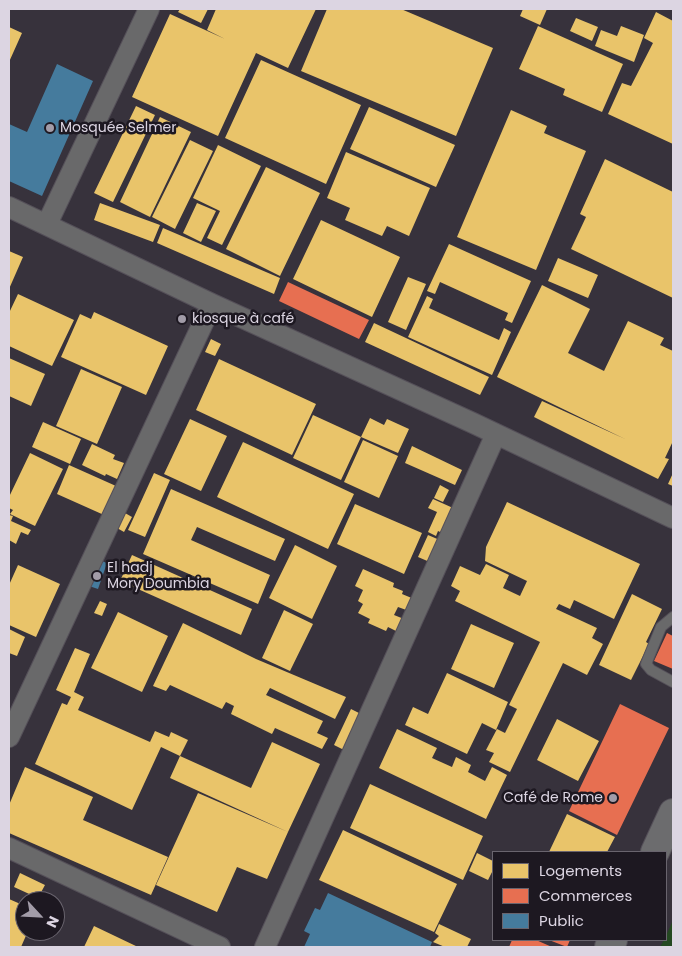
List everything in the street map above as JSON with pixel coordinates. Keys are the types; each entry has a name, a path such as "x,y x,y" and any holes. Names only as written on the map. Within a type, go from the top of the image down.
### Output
{"street":[{"path":"47,224 148,9"},
{"path":"9,206 212,304 496,434 673,518"},
{"path":"9,737 212,304"},
{"path":"265,947 496,434"},
{"path":"655,851 673,813"},
{"path":"9,848 220,947"}],"lane":[{"path":"673,617 661,627 646,664 651,670 673,682"}],"green space":[{"path":"673,920 673,947 660,947 663,941 667,941 667,934"}],"building: Logements":[{"path":"180,9 208,9 201,23 178,12"},
{"path":"216,9 316,9 288,68 256,53 218,136 132,97 170,14 225,39 207,30"},
{"path":"327,9 401,9 493,48 456,136 301,71"},
{"path":"523,9 547,9 540,25 520,16"},
{"path":"656,12 673,21 673,144 608,114 622,83 631,86 653,43 644,38"},
{"path":"576,18 598,27 592,41 570,31"},
{"path":"538,26 623,64 602,112 563,95 565,89 519,69"},
{"path":"621,26 644,35 634,62 595,46 601,30 617,36"},
{"path":"9,27 22,33 9,62"},
{"path":"261,60 361,105 326,184 225,138"},
{"path":"136,106 155,115 113,202 94,193"},
{"path":"369,107 455,145 436,187 350,149"},
{"path":"511,110 547,126 544,133 586,151 536,270 457,237"},
{"path":"160,117 191,132 150,217 120,202"},
{"path":"190,140 213,151 175,229 152,217"},
{"path":"218,145 261,166 222,245 207,238 220,211 193,198"},
{"path":"346,152 430,188 409,236 387,226 382,236 345,220 350,208 327,198"},
{"path":"605,159 673,192 673,298 571,249 586,217 580,214"},
{"path":"266,167 320,193 280,276 226,249"},
{"path":"100,203 160,225 153,242 94,220"},
{"path":"197,203 216,211 201,242 183,233"},
{"path":"321,220 400,257 372,317 293,279"},
{"path":"163,228 280,278 274,294 157,243"},
{"path":"449,244 531,281 512,323 505,320 508,313 440,282 435,294 427,291"},
{"path":"9,251 23,257 9,289"},
{"path":"558,258 598,275 588,298 548,281"},
{"path":"408,277 426,284 406,330 388,322"},
{"path":"542,285 590,309 568,353 604,371 628,321 664,338 660,345 673,351 673,441 665,458 669,459 658,479 534,417 542,401 625,439 497,377"},
{"path":"18,294 74,320 52,366 9,346 9,313"},
{"path":"427,296 433,299 429,308 499,340 504,328 511,332 492,375 408,337"},
{"path":"94,312 168,346 146,395 61,357 80,314 91,319"},
{"path":"374,323 489,377 480,395 365,342"},
{"path":"211,339 221,344 215,356 205,352"},
{"path":"9,358 45,374 31,406 9,396"},
{"path":"219,359 316,404 292,455 196,410"},
{"path":"81,369 122,387 97,444 56,426"},
{"path":"313,415 361,437 341,480 293,458"},
{"path":"370,418 384,425 387,419 409,429 398,453 361,437"},
{"path":"190,419 227,436 201,491 164,474"},
{"path":"43,422 81,439 70,464 32,447"},
{"path":"363,440 398,456 379,498 344,482"},
{"path":"243,442 354,494 328,549 217,497"},
{"path":"92,444 115,455 113,459 124,463 117,479 106,474 105,476 82,465"},
{"path":"412,446 462,470 455,485 405,463"},
{"path":"30,453 63,469 35,526 10,514 13,510 9,508 9,497"},
{"path":"69,465 116,486 104,515 57,494"},
{"path":"154,473 170,480 145,537 128,530"},
{"path":"673,473 673,486 668,484"},
{"path":"440,485 449,490 443,502 434,498"},
{"path":"171,489 285,539 275,561 197,527 191,540 270,575 258,604 143,554"},
{"path":"433,499 453,508 442,533 438,531 436,536 428,532 437,512 428,508"},
{"path":"507,502 640,564 614,619 574,600 570,609 559,604 556,609 597,628 592,638 603,644 587,675 563,663 510,772 489,762 494,753 486,750 497,729 505,733 517,709 509,705 540,642 455,601 460,591 451,586 460,566 480,575 486,564 509,575 503,588 520,596 527,581 485,561 486,547"},
{"path":"355,504 422,533 404,574 337,544"},
{"path":"125,513 132,517 124,532 117,528"},
{"path":"9,515 13,516 11,521 31,530 28,535 21,532 16,544 9,540"},
{"path":"428,535 442,541 432,563 418,557"},
{"path":"295,545 337,566 312,619 269,598"},
{"path":"132,555 252,609 241,635 120,581"},
{"path":"18,565 60,584 36,637 9,625 9,585"},
{"path":"363,569 394,583 393,587 403,591 402,594 414,599 409,611 398,607 394,615 404,619 398,632 388,627 386,631 368,623 370,619 358,613 363,604 358,601 363,590 355,586"},
{"path":"632,594 662,609 646,642 649,644 631,680 599,665"},
{"path":"100,601 107,604 102,616 94,613"},
{"path":"284,610 313,624 290,671 262,658"},
{"path":"118,612 168,636 142,692 91,668"},
{"path":"183,623 256,659 346,697 335,719 270,688 266,695 323,721 317,733 328,738 322,749 275,728 272,734 231,714 234,706 226,702 222,709 170,685 166,691 153,686"},
{"path":"471,624 514,643 494,688 451,669"},
{"path":"9,629 25,637 17,656 9,653"},
{"path":"75,648 90,654 74,692 84,697 78,710 150,742 155,731 169,737 171,732 188,740 180,756 161,747 132,810 35,764 62,703 67,705 71,697 56,690"},
{"path":"447,673 508,702 496,730 482,723 467,754 405,725 413,707 428,714"},
{"path":"351,709 365,716 348,752 334,745"},
{"path":"557,719 599,741 578,781 537,760"},
{"path":"397,729 437,748 432,758 452,767 456,757 471,765 468,772 485,781 492,767 507,775 486,819 379,768"},
{"path":"272,742 320,764 288,832 170,778 180,756 251,788"},
{"path":"25,767 93,797 83,820 168,857 151,895 9,833 9,805"},
{"path":"370,784 483,836 463,880 350,828"},
{"path":"198,793 288,832 267,879 237,867 217,912 156,885"},
{"path":"567,814 615,837 608,851 549,851"},
{"path":"343,830 457,884 434,932 319,880"},
{"path":"477,853 492,860 492,872 488,880 469,871"},
{"path":"20,873 45,885 42,891 23,891 14,887"},
{"path":"9,899 15,902 15,941 24,941 21,947 9,947"},
{"path":"439,924 471,939 467,947 445,947 433,942 439,936 435,933"},
{"path":"94,926 138,947 84,947"}],"building: Commerces":[{"path":"288,282 369,320 359,339 279,301"},
{"path":"667,633 673,636 673,669 654,661"},
{"path":"620,704 669,728 617,835 569,811"},
{"path":"512,941 538,941 552,947 509,947"},
{"path":"552,941 570,941 567,947"}],"building: Public":[{"name":"Mosquée Selmer","path":"57,64 93,81 42,196 9,181 9,124 27,132"},
{"path":"99,560 107,563 98,589 89,586"},
{"path":"328,893 432,942 430,947 304,947 310,934 304,931 315,908 320,910"}],"place":[{"name":"Mosquée Selmer","path":"50,128"},
{"name":"kiosque à café","path":"182,319"},
{"name":"El hadj Mory Doumbia","path":"97,576"},
{"name":"Café de Rome","path":"613,798"}]}
